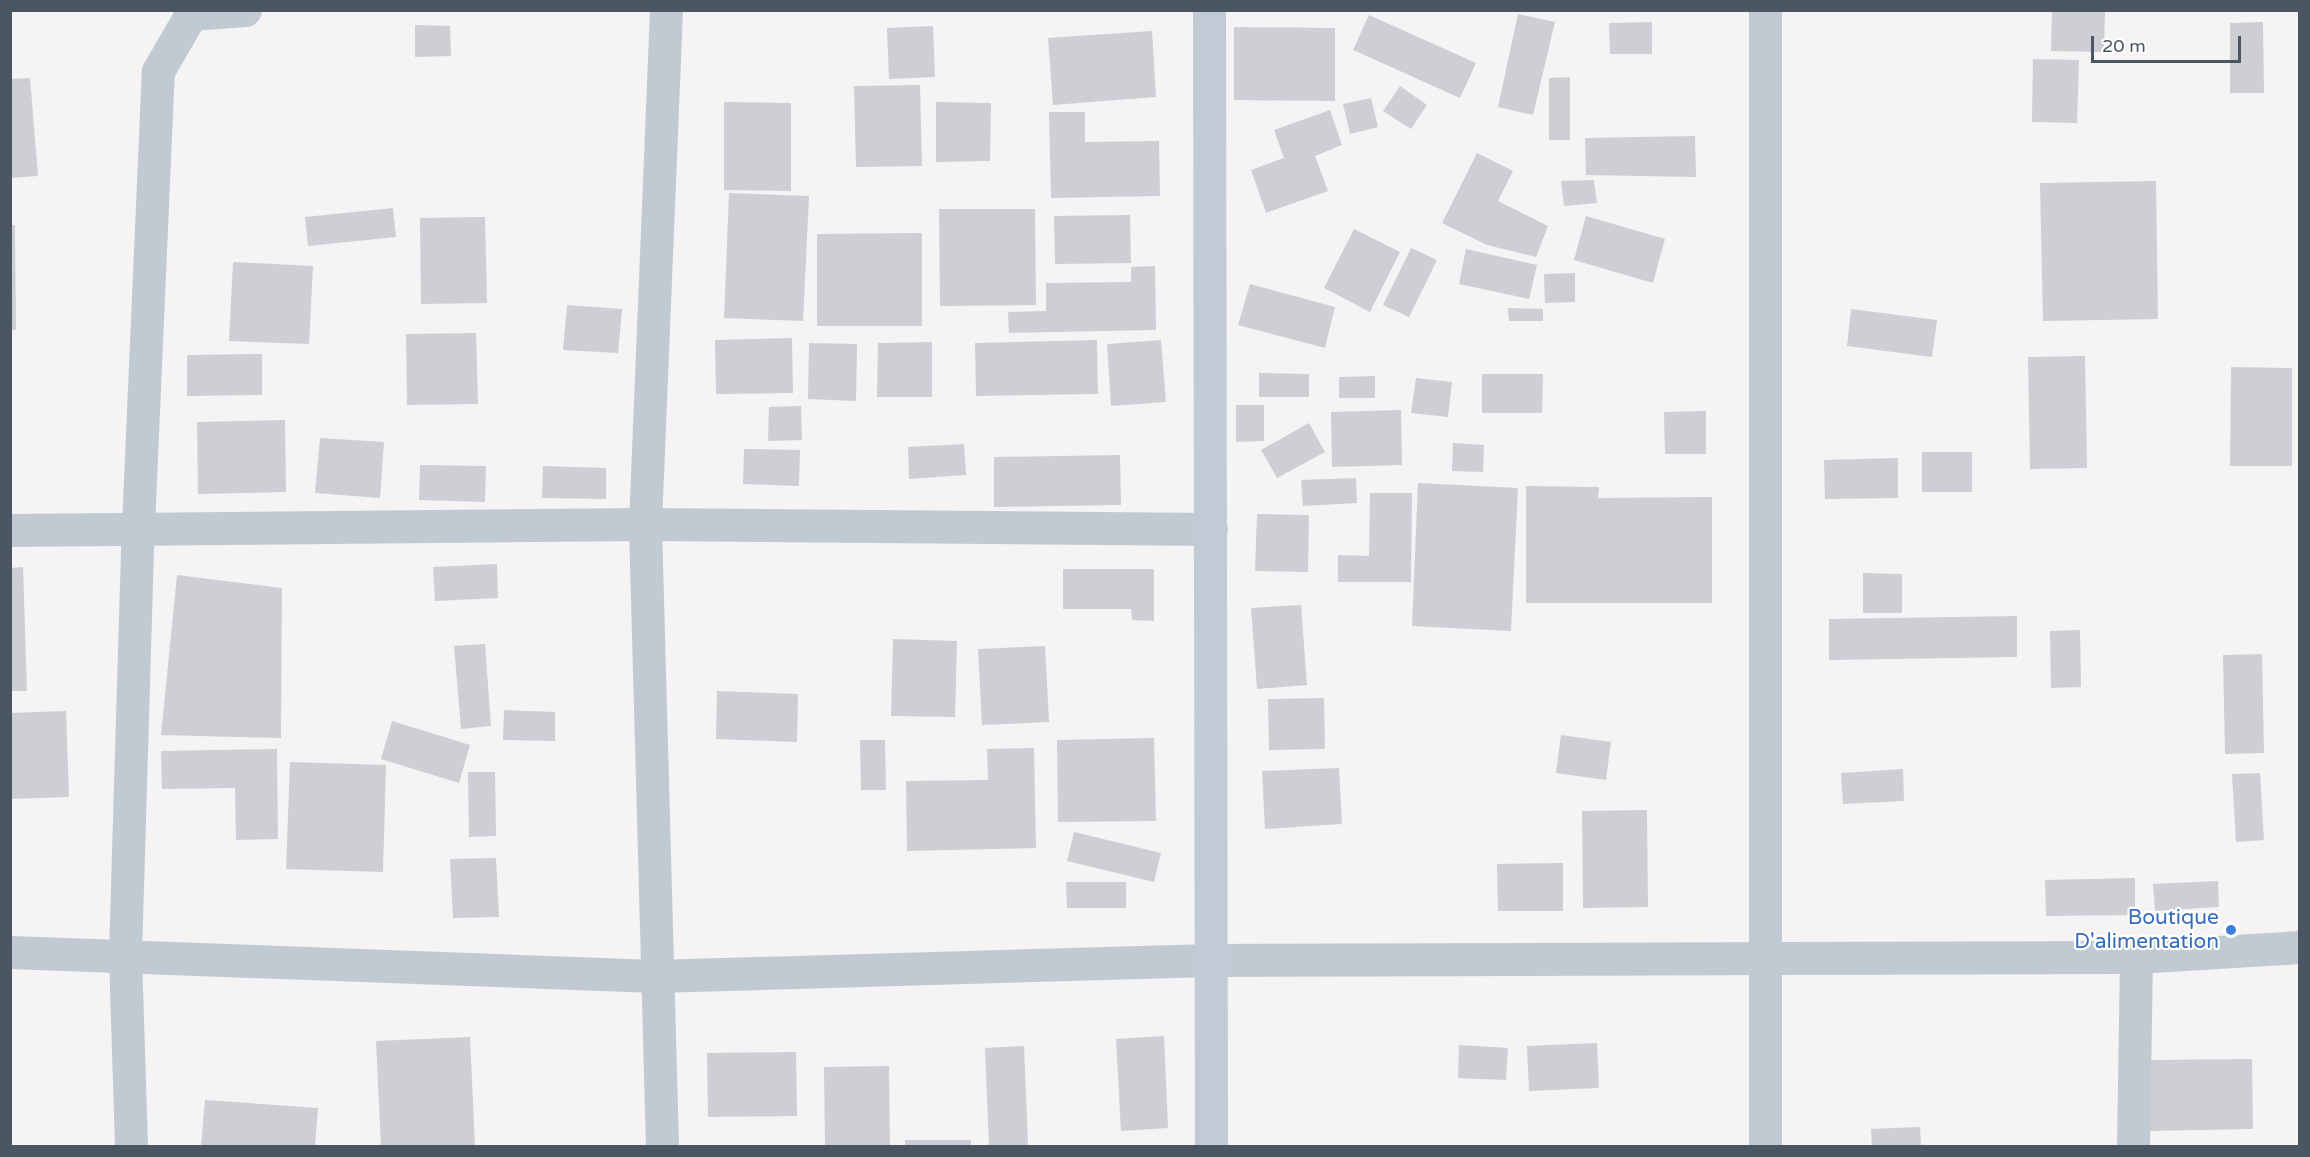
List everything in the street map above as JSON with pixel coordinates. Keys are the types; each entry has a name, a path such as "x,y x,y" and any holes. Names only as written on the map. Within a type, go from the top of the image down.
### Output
{"street":[{"path":"131,1146 125,954 138,526 158,71 191,14 245,10"},
{"path":"662,1146 655,976 645,524 666,10"},
{"path":"1209,10 1211,1146"},
{"path":"1765,10 1767,959 1765,1146"},
{"path":"10,530 138,526 645,524 1211,529"},
{"path":"10,952 125,954 655,976 1211,960 2136,957 2300,947"},
{"path":"2133,1146 2136,957"}],"building":[{"path":"2052,10 2105,10 2104,52 2051,51"},
{"path":"1518,14 1555,22 1533,115 1498,107"},
{"path":"1369,15 1476,63 1460,98 1353,50"},
{"path":"1652,22 1652,54 1610,54 1609,23"},
{"path":"2263,22 2264,93 2230,93 2230,23"},
{"path":"415,25 450,26 451,56 415,57"},
{"path":"933,26 935,77 889,79 887,28"},
{"path":"1234,27 1335,28 1335,101 1234,100"},
{"path":"1152,31 1156,97 1053,105 1048,38"},
{"path":"2033,59 2079,60 2077,123 2032,122"},
{"path":"1570,77 1570,140 1549,140 1549,78"},
{"path":"30,78 38,176 10,178 10,79"},
{"path":"920,85 922,166 856,167 854,86"},
{"path":"1400,86 1427,105 1411,129 1383,111"},
{"path":"1371,98 1378,127 1350,134 1343,104"},
{"path":"724,102 791,103 791,191 724,190"},
{"path":"936,102 991,103 990,161 936,162"},
{"path":"1330,110 1342,145 1315,156 1328,191 1266,213 1251,170 1284,158 1274,130"},
{"path":"1049,112 1085,112 1085,142 1159,141 1160,196 1051,198"},
{"path":"1695,136 1696,177 1586,175 1585,138"},
{"path":"1477,153 1513,171 1498,201 1548,226 1536,257 1487,245 1442,223"},
{"path":"1594,180 1597,203 1564,206 1561,181"},
{"path":"2156,181 2158,319 2043,321 2040,183"},
{"path":"729,193 809,196 803,321 724,318"},
{"path":"393,208 396,237 308,246 305,217"},
{"path":"939,209 1035,209 1036,305 940,306"},
{"path":"1130,215 1131,263 1055,264 1054,216"},
{"path":"1586,216 1665,239 1653,283 1574,260"},
{"path":"485,217 487,303 421,304 420,218"},
{"path":"10,225 15,225 16,330 10,330"},
{"path":"1354,229 1400,252 1370,312 1324,288"},
{"path":"922,233 922,326 817,326 817,234"},
{"path":"1411,248 1437,260 1409,317 1383,305"},
{"path":"1466,249 1537,265 1529,299 1459,284"},
{"path":"233,262 313,266 309,344 229,341"},
{"path":"1155,266 1156,330 1009,333 1008,312 1046,311 1046,283 1131,282 1131,267"},
{"path":"1575,273 1575,302 1545,303 1544,274"},
{"path":"1250,284 1335,307 1325,348 1238,325"},
{"path":"567,305 622,309 618,353 563,350"},
{"path":"1508,308 1543,309 1543,321 1509,321"},
{"path":"1851,309 1937,320 1932,357 1847,346"},
{"path":"476,333 478,404 407,405 406,334"},
{"path":"792,338 793,393 716,394 715,340"},
{"path":"1097,340 1098,394 976,396 975,343"},
{"path":"1161,340 1166,402 1111,406 1107,344"},
{"path":"932,342 932,397 877,397 878,343"},
{"path":"809,343 857,344 856,401 808,399"},
{"path":"262,354 262,395 187,396 187,355"},
{"path":"2085,356 2087,468 2030,469 2028,357"},
{"path":"2231,367 2292,368 2292,466 2230,466"},
{"path":"1259,373 1309,374 1309,397 1259,397"},
{"path":"1482,374 1543,374 1542,413 1482,413"},
{"path":"1375,376 1375,398 1339,398 1339,377"},
{"path":"1416,378 1452,382 1448,417 1411,413"},
{"path":"1236,405 1264,405 1264,441 1236,442"},
{"path":"801,406 802,440 768,441 769,407"},
{"path":"1401,410 1402,465 1332,467 1331,412"},
{"path":"1706,411 1706,454 1665,454 1664,412"},
{"path":"285,420 286,492 198,494 197,422"},
{"path":"1309,423 1325,452 1277,478 1261,450"},
{"path":"320,438 384,442 380,498 315,493"},
{"path":"1453,443 1484,445 1483,472 1452,471"},
{"path":"964,444 966,475 909,479 908,447"},
{"path":"744,449 800,450 799,486 743,484"},
{"path":"1922,452 1972,452 1972,492 1922,492"},
{"path":"1120,455 1121,505 994,507 994,457"},
{"path":"1898,458 1898,498 1825,499 1824,460"},
{"path":"420,465 486,466 485,502 419,500"},
{"path":"543,466 606,468 606,499 542,498"},
{"path":"1356,478 1357,503 1303,506 1301,480"},
{"path":"1418,483 1518,488 1511,631 1412,626"},
{"path":"1526,486 1599,487 1598,498 1712,497 1712,603 1526,603"},
{"path":"1370,493 1412,493 1411,582 1338,582 1338,555 1369,556"},
{"path":"1257,514 1309,515 1308,572 1255,571"},
{"path":"497,564 498,598 435,601 433,567"},
{"path":"23,567 27,691 10,691 10,568"},
{"path":"1063,569 1154,569 1154,621 1132,620 1131,609 1063,609"},
{"path":"1863,573 1902,574 1902,613 1863,613"},
{"path":"177,575 282,588 281,738 161,735"},
{"path":"1301,605 1307,685 1257,689 1251,608"},
{"path":"2017,616 2017,657 1829,660 1829,619"},
{"path":"2080,630 2081,687 2051,688 2050,631"},
{"path":"893,639 957,641 955,717 891,716"},
{"path":"485,644 491,726 461,729 454,646"},
{"path":"1045,646 1049,722 982,725 978,649"},
{"path":"2262,654 2264,753 2225,754 2223,655"},
{"path":"717,691 798,694 797,742 716,739"},
{"path":"1324,698 1325,749 1269,750 1268,699"},
{"path":"504,710 555,712 555,741 503,740"},
{"path":"66,711 69,797 10,799 10,713"},
{"path":"392,721 470,745 459,783 381,759"},
{"path":"1561,735 1611,742 1606,780 1556,773"},
{"path":"1154,738 1156,821 1058,822 1057,740"},
{"path":"860,740 885,740 886,790 861,790"},
{"path":"1034,748 1036,848 907,851 906,781 988,780 987,749"},
{"path":"277,749 278,839 236,840 235,788 162,789 161,751"},
{"path":"290,762 386,765 383,872 286,869"},
{"path":"1339,768 1342,824 1265,829 1262,771"},
{"path":"1903,769 1904,801 1843,804 1841,773"},
{"path":"468,772 495,772 496,836 469,837"},
{"path":"2260,773 2264,840 2236,842 2232,774"},
{"path":"1647,810 1648,907 1583,908 1582,811"},
{"path":"1074,832 1161,853 1154,882 1067,861"},
{"path":"496,858 499,917 453,918 450,859"},
{"path":"1563,863 1563,911 1498,911 1497,864"},
{"path":"2135,878 2135,915 2046,916 2045,880"},
{"path":"2218,881 2219,907 2155,911 2153,884"},
{"path":"1066,882 1126,882 1126,908 1067,908"},
{"path":"1164,1036 1168,1128 1121,1131 1116,1039"},
{"path":"470,1037 475,1146 381,1146 376,1041"},
{"path":"1597,1043 1599,1088 1529,1091 1527,1046"},
{"path":"1459,1045 1508,1048 1506,1080 1458,1078"},
{"path":"1024,1046 1028,1145 989,1146 985,1048"},
{"path":"796,1052 797,1116 708,1117 707,1053"},
{"path":"2252,1059 2253,1129 2150,1131 2149,1060"},
{"path":"889,1066 890,1146 825,1146 824,1067"},
{"path":"205,1100 318,1108 315,1146 201,1146"},
{"path":"1920,1127 1921,1146 1872,1146 1871,1129"},
{"path":"905,1140 971,1140 971,1146 905,1146"}],"place":[{"name":"Boutique D'alimentation","path":"2231,930"}]}
